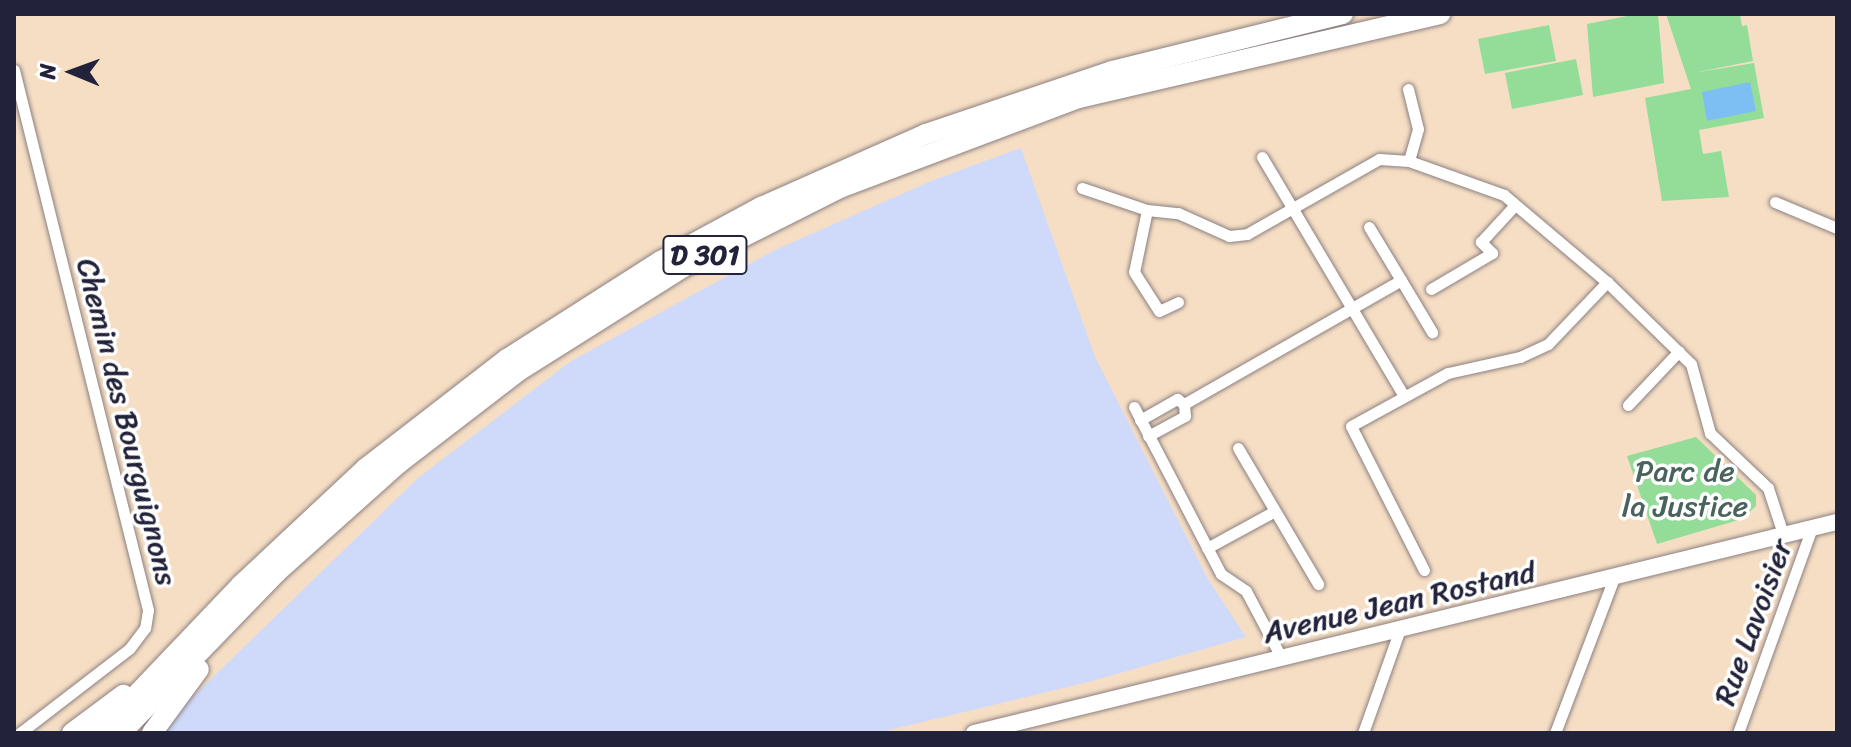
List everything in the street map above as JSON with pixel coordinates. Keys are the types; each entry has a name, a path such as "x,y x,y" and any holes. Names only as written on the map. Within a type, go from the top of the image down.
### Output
{"highway":[{"path":"1242,39 1343,14"},
{"name":"D 301","path":"100,733 307,521 415,428 570,316 661,261 838,170 926,134 1112,71 1358,14"},
{"name":"D 301","path":"121,733 336,517 464,411 564,341 766,223 913,156 1108,91 1439,14"},
{"path":"152,733 183,687 299,565 427,451 564,341"},
{"path":"72,733 118,696 138,692"}],"street":[{"name":"Chemin des Bourguignons","path":"14,70 148,610 145,628 129,649 20,733"},
{"path":"1408,89 1418,129 1409,161"},
{"path":"1262,157 1404,396"},
{"path":"1082,188 1147,210 1178,213 1229,236 1247,234 1379,159 1409,161 1493,190 1607,282 1691,364 1710,433 1768,488 1783,534"},
{"path":"1775,202 1837,228"},
{"path":"1431,289 1492,253 1481,242 1514,206"},
{"path":"1147,210 1134,272 1159,311 1178,302"},
{"path":"1369,227 1432,332"},
{"path":"1184,404 1401,280"},
{"path":"1424,570 1351,426 1448,373 1520,357 1548,344 1607,282"},
{"path":"1628,405 1679,351"},
{"path":"1140,420 1177,399 1184,404 1185,416 1148,436"},
{"path":"1134,407 1221,574 1246,591 1282,659"},
{"path":"1238,448 1318,584"},
{"path":"1207,548 1275,511"},
{"name":"Avenue Jean Rostand","path":"974,733 1613,580 1837,522"},
{"name":"Rue Lavoisier","path":"1738,733 1812,528"},
{"path":"1555,733 1613,580"},
{"path":"1363,733 1399,632"}],"shaded area":[{"path":"1021,148 1095,357 1208,579 1246,637 1092,681 877,733 162,733 178,711 418,478 571,361 775,250 931,181"}],"green space":[{"path":"1637,14 1658,14 1664,83 1593,97 1587,24"},
{"path":"1666,14 1740,14 1742,26 1747,25 1753,61 1693,73 1754,63 1764,118 1699,130 1703,154 1721,151 1729,197 1662,201 1645,98 1691,89"},
{"path":"1549,25 1556,61 1485,74 1478,39"},
{"path":"1576,59 1583,95 1512,109 1505,73"},
{"name":"Parc de la Justice","path":"1696,437 1756,495 1756,506 1742,519 1657,544 1627,456"}],"water":[{"path":"1750,82 1756,111 1707,121 1702,92"}]}
